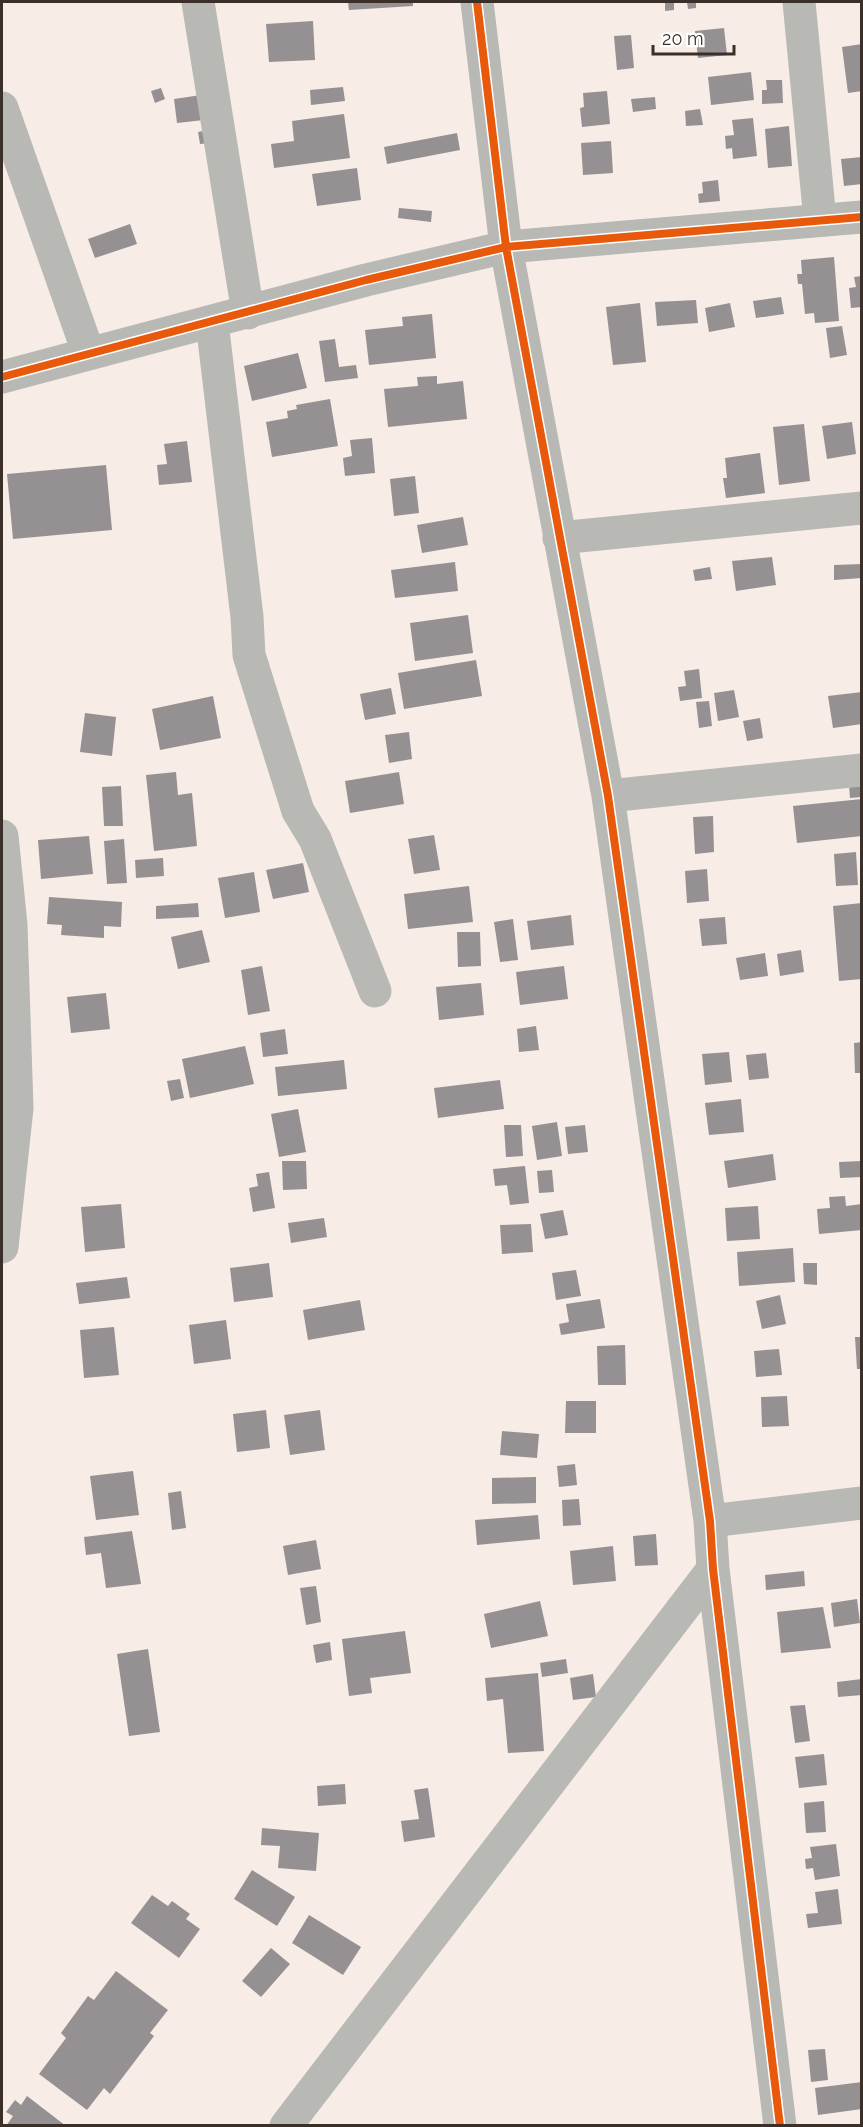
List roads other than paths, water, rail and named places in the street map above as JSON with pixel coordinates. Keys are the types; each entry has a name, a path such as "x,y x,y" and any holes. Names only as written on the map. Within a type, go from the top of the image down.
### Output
{"street":[{"path":"198,2 248,313"},
{"path":"477,2 506,247 608,796 710,1521 713,1569 780,2126"},
{"path":"799,2 820,220"},
{"path":"2,108 88,352"},
{"path":"2,377 88,352 248,313 366,280 506,247 861,217"},
{"path":"212,322 247,617 249,655 298,811 315,839 375,991"},
{"path":"559,538 861,508"},
{"path":"608,796 861,770"},
{"path":"2,837 11,925 9,1107 2,1247"},
{"path":"710,1521 861,1503"},
{"path":"286,2126 713,1569"}]}
